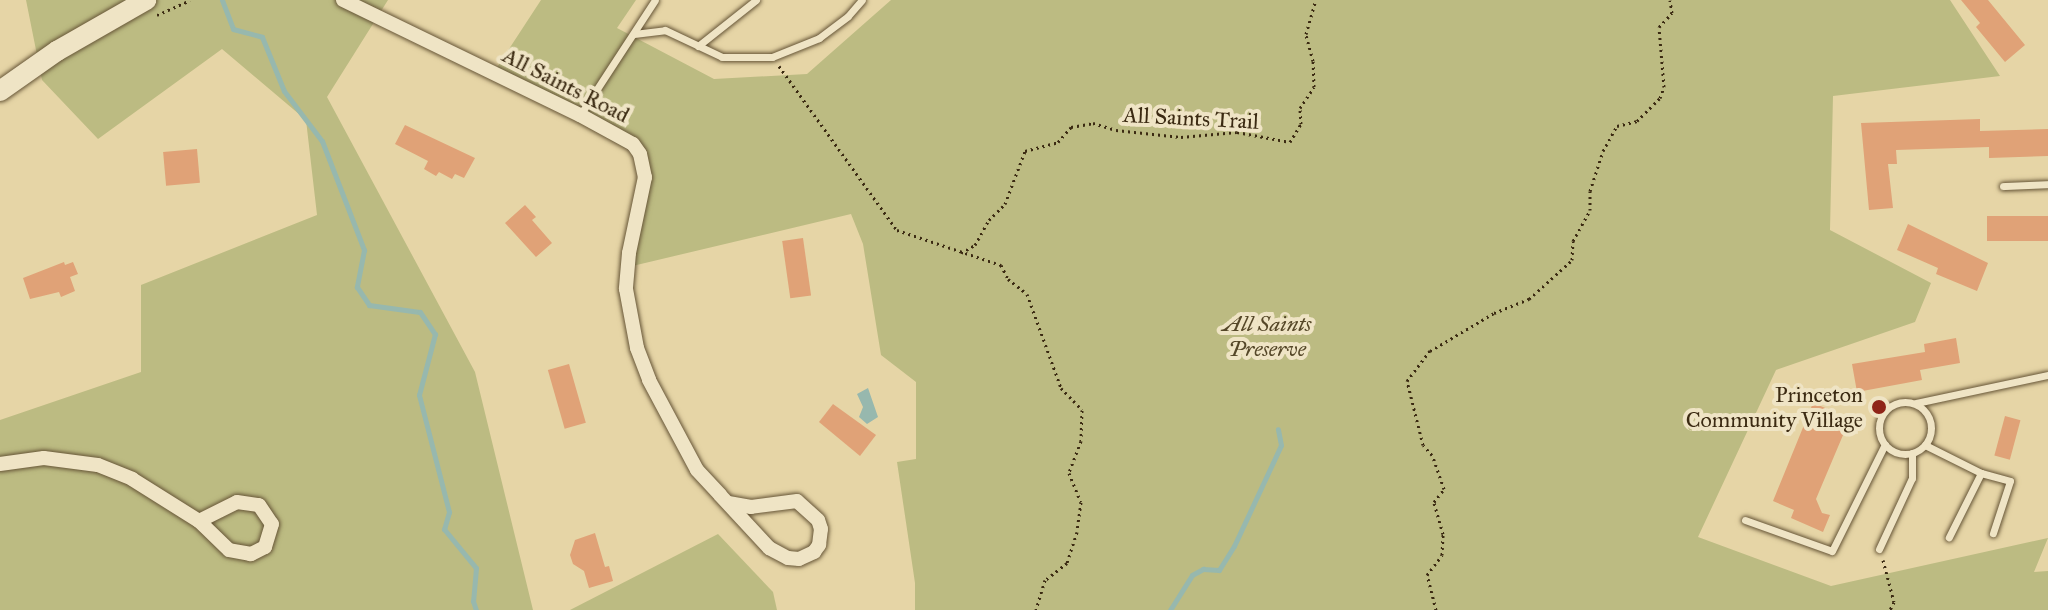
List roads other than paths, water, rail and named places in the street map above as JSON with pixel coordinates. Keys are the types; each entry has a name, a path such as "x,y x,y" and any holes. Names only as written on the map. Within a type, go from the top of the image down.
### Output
{"street":[{"path":"0,91 57,51 146,0"},
{"name":"All Saints Road","path":"343,0 580,115 633,144 645,164 629,253 626,289 637,348 649,380 697,470 769,548 788,558 806,557 819,545 821,529 818,520 797,501 751,507 728,503"},
{"path":"0,464 44,458 98,465 132,479 199,521 229,550 243,555 265,547 272,532 270,516 252,502 237,502 199,521"}],"lane":[{"path":"580,115 655,0"},
{"path":"698,46 756,0"},
{"path":"634,34 655,29 674,31 722,57 772,57 819,38 862,0"},
{"path":"2003,186 2048,184"},
{"path":"1916,403 1931,421 1930,437 1925,445 1912,453 1898,453 1885,444 1879,432 1881,416 1896,403 1916,403 2048,375"},
{"path":"1745,520 1832,551 1885,444"},
{"path":"1925,445 1981,473 2010,481 1993,533"},
{"path":"1879,549 1912,478 1912,453"},
{"path":"1949,537 1981,473"}],"water":[{"path":"868,388 878,417 867,424 859,417 863,407 857,394"}],"waterway":[{"path":"222,0 233,29 262,37 284,91 322,141 364,250 357,287 369,305 420,312 435,334 419,395 449,512 444,529 476,568 473,601 476,610"},
{"path":"1170,610 1192,575 1203,569 1219,570 1234,546 1281,445 1278,429"}],"place":[{"name":"Princeton Community Village","path":"1879,407"}],"park label":[{"name":"All Saints Preserve","path":"1267,336"}]}
